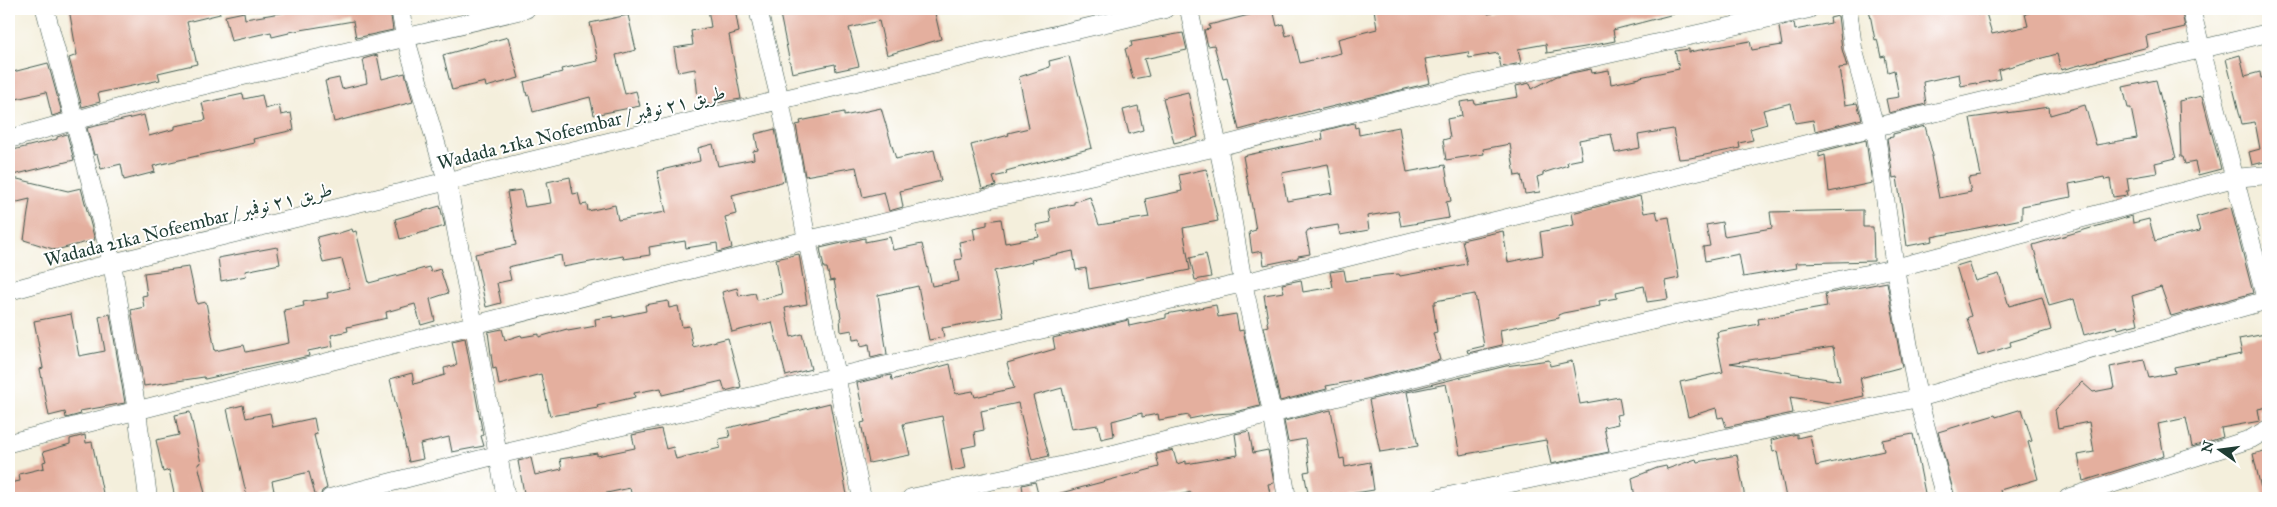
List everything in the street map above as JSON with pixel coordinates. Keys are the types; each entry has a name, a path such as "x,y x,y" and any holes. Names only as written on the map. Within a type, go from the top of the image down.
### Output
{"street":[{"path":"46,9 112,263 137,411 148,498"},
{"path":"400,9 405,36 447,182 506,498"},
{"path":"9,139 176,92 405,36 526,9"},
{"path":"758,9 780,100 807,240 862,498"},
{"name":"Wadada 21ka Nofeembar / طريق ٢١ نوفمبر","path":"9,291 112,263 780,100 1165,9"},
{"path":"1189,9 1217,147 1230,199 1243,283 1272,412 1287,498"},
{"path":"9,443 807,240 1217,147 1399,101 1809,9"},
{"path":"1848,9 1853,48 1875,127 1895,268 1918,398 1945,498"},
{"path":"1438,498 1918,398 2267,300 2191,9"},
{"path":"330,498 497,455 1243,283 1875,127 2268,33"},
{"path":"911,498 1102,457 1272,412 1658,319 1895,268 2234,178 2268,175"},
{"path":"2068,498 2251,439 2268,429"}],"building":[{"path":"69,9 106,9 107,12 121,9 219,9 220,14 187,22 197,64 158,73 160,80 98,93 100,102 82,107 69,58 77,55"},
{"path":"304,9 390,9 393,30 356,38 353,21 289,32 272,37 271,32 231,41 225,16 244,12 245,19"},
{"path":"708,9 735,9 739,32 729,35 741,99 703,105 702,98 698,98 695,69 678,72 674,48 693,45 691,31 711,27"},
{"path":"779,9 819,9 820,13 841,9 934,9 941,39 887,55 879,21 849,28 859,66 836,71 835,64 792,73"},
{"path":"1273,9 1277,26 1283,24 1286,36 1293,34 1300,63 1341,53 1338,39 1377,29 1374,9 1476,9 1476,12 1487,10 1488,14 1509,9 1674,9 1674,14 1613,30 1615,41 1547,53 1546,44 1518,49 1521,63 1501,67 1498,53 1469,58 1468,52 1425,59 1430,83 1318,109 1239,130 1227,78 1223,79 1214,45 1208,46 1204,30 1210,29 1209,25"},
{"path":"1869,9 1904,9 1905,12 1923,9 1975,9 1977,15 1986,13 1992,34 2028,26 2025,14 2042,9 2181,9 2185,27 2146,36 2148,47 2061,70 2057,54 1998,70 2000,79 1977,84 1961,86 1959,74 1923,82 1926,104 1889,113 1886,99 1899,97 1894,70 1888,72 1885,56 1881,57 1877,39 1875,40"},
{"path":"628,15 636,50 616,55 625,94 636,91 640,106 594,115 590,97 533,112 524,82 562,72 561,69 598,61 590,23"},
{"path":"1838,16 1842,49 1847,67 1839,68 1845,105 1857,103 1862,119 1815,131 1813,120 1795,123 1791,103 1763,110 1767,124 1750,129 1753,140 1739,143 1740,148 1679,159 1673,129 1638,135 1640,148 1615,153 1611,134 1579,140 1582,159 1567,162 1568,165 1543,173 1543,175 1537,177 1540,192 1525,194 1521,175 1515,176 1510,144 1483,149 1484,154 1446,160 1443,140 1450,138 1447,119 1462,116 1460,102 1474,100 1475,104 1518,97 1516,86 1530,83 1532,89 1557,76 1591,69 1592,73 1609,70 1611,84 1640,78 1679,69 1675,51 1689,49 1689,52 1750,41 1752,50 1782,45 1779,27 1794,23 1795,30 1831,23 1830,18"},
{"path":"1183,33 1187,50 1144,59 1149,76 1133,79 1125,49 1132,46 1131,42"},
{"path":"508,37 519,78 486,87 485,82 452,90 443,55"},
{"path":"377,55 382,79 405,73 413,102 334,122 325,81 339,78 342,89 367,83 363,59"},
{"path":"2240,55 2245,76 2260,72 2261,78 2268,77 2268,161 2252,165 2249,152 2260,149 2255,122 2242,124 2226,59"},
{"path":"1069,56 1092,148 1006,171 1007,174 993,177 996,186 982,189 971,145 1029,128 1019,77 1050,67 1049,61"},
{"path":"48,63 62,113 52,116 46,92 12,100 9,96 9,73"},
{"path":"2156,80 2176,158 2155,163 2157,173 2127,178 2129,191 2126,191 2127,195 2113,197 2110,179 2105,180 2104,177 2069,184 2071,197 2022,206 2022,219 1932,237 1933,241 1907,246 1897,177 1893,178 1887,138 1893,137 1893,134 1925,126 1933,156 1931,156 1939,198 1971,192 1968,178 1981,176 1970,118 2049,107 2050,115 2085,105 2096,145 2137,138 2131,108 2128,108 2123,87"},
{"path":"1188,92 1198,137 1174,143 1163,98"},
{"path":"243,94 244,99 262,95 265,109 279,105 281,115 291,113 294,130 253,139 254,143 153,166 155,172 124,180 121,164 101,169 97,154 94,155 87,128 144,115 149,136 175,129 175,126 206,120 202,103"},
{"path":"2202,96 2221,169 2198,175 2195,162 2185,164 2183,157 2181,157 2179,101"},
{"path":"1138,106 1143,130 1129,134 1123,110"},
{"path":"881,108 896,159 934,150 941,181 900,191 903,207 889,211 884,192 863,197 856,167 805,176 796,125 801,124 800,121 844,112 844,116"},
{"path":"1354,123 1355,128 1358,127 1359,135 1399,127 1407,172 1445,165 1451,201 1446,202 1449,218 1401,226 1398,211 1367,216 1369,230 1340,235 1338,225 1308,230 1306,233 1310,254 1264,265 1262,251 1252,253 1249,232 1256,230 1243,156 1323,139 1322,131","holes":["1328,164 1333,193 1287,201 1282,173"]},
{"path":"775,129 785,181 732,195 736,214 725,217 732,248 718,252 717,243 686,248 685,241 649,247 650,255 624,259 623,256 563,267 561,255 508,267 511,280 497,283 501,303 486,307 475,254 516,245 507,192 521,190 525,207 551,203 547,182 570,177 573,194 578,193 581,205 587,204 588,211 615,205 618,220 666,212 657,171 700,161 698,148 713,144 718,166 754,159 753,151 758,150 755,134"},
{"path":"67,134 74,160 9,176 9,151 57,139 57,137"},
{"path":"1866,140 1872,183 1829,192 1825,155 1819,157 1819,152"},
{"path":"1206,169 1218,221 1183,228 1190,270 1089,289 1086,268 1076,270 1073,251 1031,260 1032,262 994,271 1003,317 942,328 944,337 929,340 918,286 878,295 887,354 871,358 869,344 861,346 860,339 853,340 852,330 841,332 841,317 834,280 830,281 827,268 824,268 820,248 865,238 865,242 890,237 893,250 922,244 932,286 959,281 955,260 962,259 959,242 975,239 973,228 987,225 987,221 1001,219 1005,243 1039,237 1036,225 1051,222 1049,209 1074,204 1074,202 1090,197 1099,225 1149,217 1145,199 1182,191 1179,175"},
{"path":"9,177 68,191 81,188 95,240 56,250 24,240 30,199 9,204"},
{"path":"1640,196 1644,213 1656,211 1658,219 1669,217 1679,278 1665,281 1668,299 1647,302 1644,286 1616,292 1617,298 1599,301 1600,306 1563,313 1558,315 1559,318 1500,330 1502,345 1468,353 1467,350 1484,346 1475,294 1435,301 1435,304 1433,304 1437,332 1433,333 1440,360 1365,379 1326,386 1327,389 1280,401 1264,327 1268,326 1268,321 1264,295 1284,292 1282,284 1301,280 1303,292 1333,287 1330,272 1344,270 1346,281 1385,275 1399,274 1400,276 1467,264 1462,240 1503,231 1508,262 1543,255 1540,232 1574,225 1572,213"},
{"path":"440,206 445,226 400,239 395,219"},
{"path":"2231,207 2253,293 2171,316 2161,287 2132,296 2138,324 2118,329 2117,326 2084,335 2074,299 2049,306 2033,245 2132,216 2133,223 2149,219 2155,241 2200,231 2196,217"},
{"path":"1863,210 1863,227 1873,227 1874,261 1796,263 1797,268 1743,277 1739,254 1705,261 1703,247 1710,246 1706,225 1722,222 1724,236 1772,228 1770,212"},
{"path":"352,229 353,232 356,231 369,283 429,267 431,272 440,269 448,293 430,299 435,321 421,325 415,304 386,312 387,318 347,327 348,331 331,335 333,346 308,351 309,356 205,379 204,377 144,386 131,310 144,307 142,296 147,295 144,273 189,267 197,304 206,302 215,351 244,345 246,352 289,343 284,310 304,306 303,302 328,298 327,293 350,288 342,259 323,263 317,237 333,233 333,235"},
{"path":"277,247 280,264 245,271 246,276 221,281 218,258"},
{"path":"799,254 807,304 785,308 791,337 802,334 811,369 786,376 772,322 732,332 722,292 737,288 739,296 755,293 757,300 782,294 776,259"},
{"path":"1206,254 1211,277 1195,280 1190,258"},
{"path":"1969,262 1975,281 1999,274 2009,306 2042,297 2051,330 2010,342 2011,346 1978,356 1967,318 1971,316 1956,266"},
{"path":"1887,282 1902,367 1860,378 1864,396 1830,403 1790,397 1793,413 1726,427 1723,417 1718,418 1716,408 1688,417 1680,382 1723,372 1716,338 1718,338 1717,332 1759,324 1758,319 1827,307 1825,294","holes":["1833,347 1840,381 1730,363"]},
{"path":"668,301 669,308 678,306 682,327 689,326 693,347 728,338 741,387 725,391 722,381 662,395 661,388 634,393 635,397 597,406 598,408 550,416 541,374 499,385 496,368 493,369 488,332 502,329 505,340 521,335 522,337 539,334 539,337 567,329 568,331 596,326 595,319 613,316 613,318 646,311 645,305"},
{"path":"1216,305 1218,317 1236,314 1239,331 1243,330 1260,406 1231,413 1189,419 1189,415 1159,420 1158,414 1142,417 1142,413 1112,421 1114,436 1101,439 1098,425 1071,429 1062,388 1033,396 1049,456 1032,460 1018,403 981,411 984,430 974,432 976,445 962,448 966,468 952,471 942,416 903,424 910,455 869,463 861,423 865,422 857,383 891,375 892,380 950,364 956,394 973,391 975,397 1014,388 1007,363 1055,349 1053,338 1128,320 1129,326 1166,318 1166,314"},
{"path":"71,314 79,356 105,351 99,317 110,314 125,403 80,411 81,414 66,418 65,412 49,416 40,369 43,368 34,321"},
{"path":"2265,334 2268,353 2268,407 2258,409 2260,421 2221,428 2223,437 2192,447 2186,418 2158,424 2164,456 2083,481 2078,455 2094,452 2089,422 2058,428 2055,410 2082,382 2093,392 2114,388 2110,367 2144,360 2149,378 2175,373 2174,367 2242,354 2239,339"},
{"path":"465,338 484,446 452,452 449,437 420,444 423,459 409,462 390,379 412,373 414,384 445,375 444,368 457,365 452,341"},
{"path":"1549,360 1550,366 1572,361 1580,404 1619,397 1622,414 1616,415 1618,424 1604,427 1609,452 1551,464 1546,440 1460,455 1446,384 1407,392 1418,446 1380,452 1369,400 1506,366"},
{"path":"830,403 847,495 832,498 632,498 630,488 584,498 525,498 518,461 531,458 535,475 562,469 560,459 597,453 597,456 635,448 632,435 661,429 666,449 673,447 676,459 720,448 719,439 730,437 728,428"},
{"path":"243,405 246,418 270,413 273,427 314,418 317,434 314,435 327,488 322,491 320,498 316,498 309,472 272,481 274,491 247,497 227,409"},
{"path":"2022,409 2032,441 2028,442 2038,479 2000,490 2002,498 1955,498 1938,432"},
{"path":"1331,410 1340,459 1344,458 1345,467 1370,462 1374,490 1349,494 1350,498 1333,498 1332,493 1309,498 1304,472 1310,471 1305,439 1288,442 1284,421"},
{"path":"190,412 201,463 198,464 206,498 175,498 169,470 163,472 156,440 179,435 175,415"},
{"path":"1249,431 1253,453 1268,450 1274,483 1268,484 1271,498 1193,498 1191,492 1167,498 1058,498 1057,494 1159,467 1156,454 1173,450 1177,464 1186,461 1186,464 1238,455 1235,434"},
{"path":"1797,434 1797,438 1810,435 1816,466 1884,451 1882,440 1913,434 1926,498 1786,498 1777,451 1773,452 1771,440"},
{"path":"85,435 86,443 92,442 104,498 9,498 9,483 20,481 19,474 44,468 43,462 46,461 43,452 70,444 70,439"},
{"path":"2268,450 2268,496 2263,497 2253,454"},
{"path":"1737,455 1745,498 1635,498 1632,478 1657,468 1666,466 1667,469 1696,459 1697,462"},
{"path":"1035,482 1039,498 1024,498 1022,485"}]}
